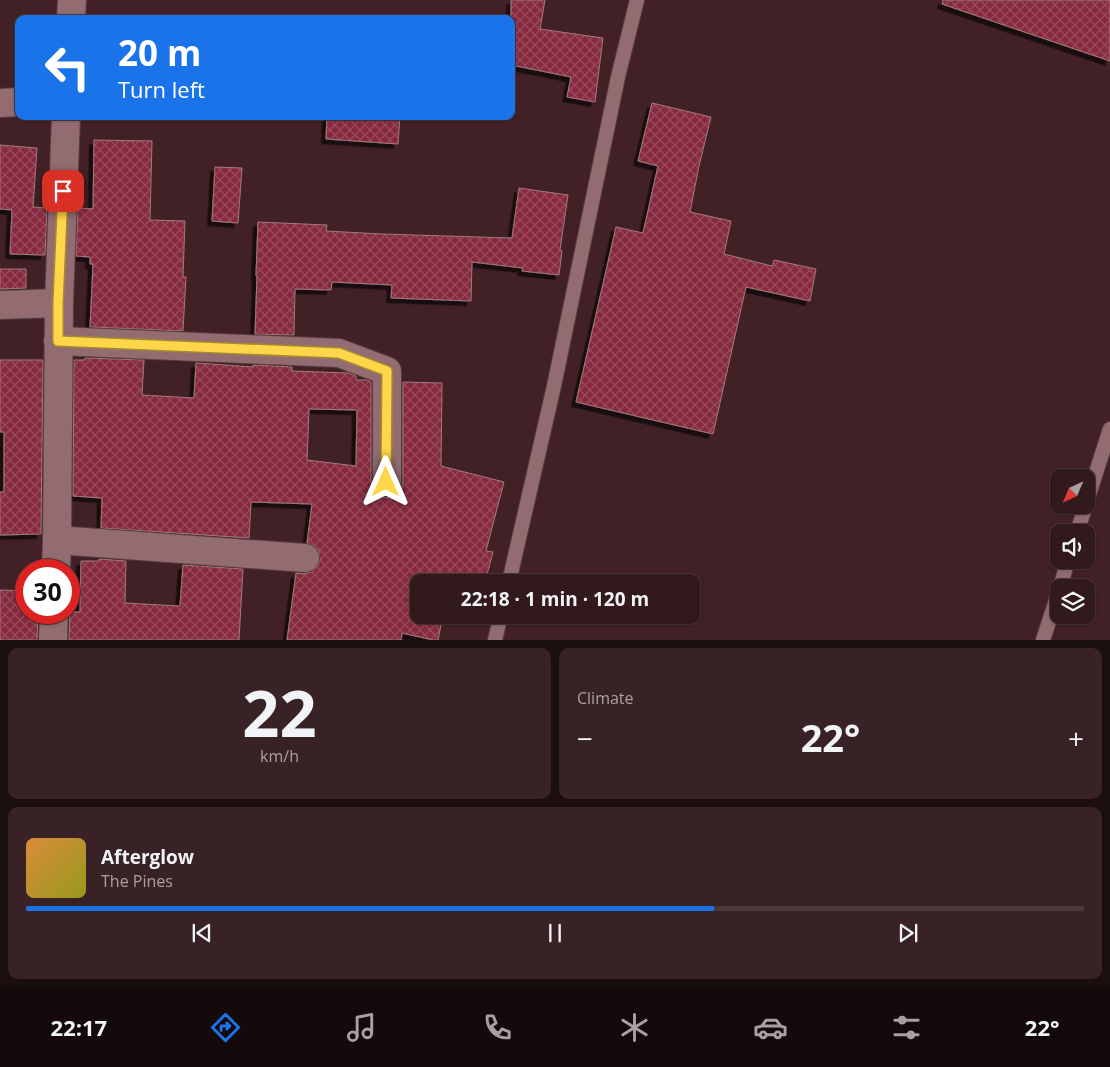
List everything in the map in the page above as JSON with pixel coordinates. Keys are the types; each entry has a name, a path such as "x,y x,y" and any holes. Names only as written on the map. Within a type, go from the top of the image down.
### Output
{"street":[{"path":"71,15 72,0"},
{"path":"0,103 15,102"},
{"path":"56,559 58,303 66,120"},
{"path":"0,304 58,303"},
{"path":"58,341 339,353 387,371 386,482"},
{"path":"57,540 305,558"},
{"path":"53,640 54,624"}],"lane":[{"path":"511,574 554,386 636,0"},
{"path":"1095,476 1110,429"},
{"path":"1043,640 1050,618"},
{"path":"496,640 499,624"}],"building":[{"path":"511,0 545,0 540,29 603,38 595,102 567,97 571,77 515,66 515,15 511,15"},
{"path":"943,0 1110,0 1110,61 942,4"},
{"path":"652,103 711,117 690,212 731,221 724,254 772,266 774,260 816,269 810,301 746,287 713,434 576,402 616,227 643,233 658,166 638,161"},
{"path":"327,120 400,120 398,144 326,139"},
{"path":"94,140 152,141 150,220 185,221 183,277 186,277 183,331 90,327 93,264 90,264 90,257 76,256 78,208 93,209"},
{"path":"0,145 37,148 33,207 47,208 45,255 10,254 12,210 0,209"},
{"path":"215,167 242,168 238,223 212,221"},
{"path":"519,188 568,195 560,250 562,251 559,275 522,271 523,268 472,262 471,301 391,298 392,285 332,282 331,290 295,289 294,335 255,334 258,222 327,225 326,231 512,238"},
{"path":"0,269 26,269 26,288 0,289"},
{"path":"85,358 144,360 142,395 194,398 196,363 253,367 253,365 292,367 292,371 348,373 356,376 356,380 368,380 371,382 371,482 374,490 380,496 387,498 395,495 401,489 403,482 403,382 442,383 441,466 504,482 486,551 493,552 487,574 410,574 410,624 441,624 438,640 402,633 401,640 287,640 296,573 312,572 318,566 320,560 319,551 313,545 307,543 312,504 251,502 249,538 101,528 102,498 73,496 74,360 85,360","holes":["309,409 357,410 356,466 307,460"]},
{"path":"0,360 43,360 41,534 0,535 0,492 4,492 4,432 0,432"},
{"path":"99,559 126,561 125,603 180,606 183,565 243,569 239,640 69,640 70,624 80,624 81,561 99,561"},
{"path":"0,590 15,591 15,624 38,624 37,640 0,640"}],"route":[{"path":"63,191 58,341 339,353 387,371 386,482"}]}
